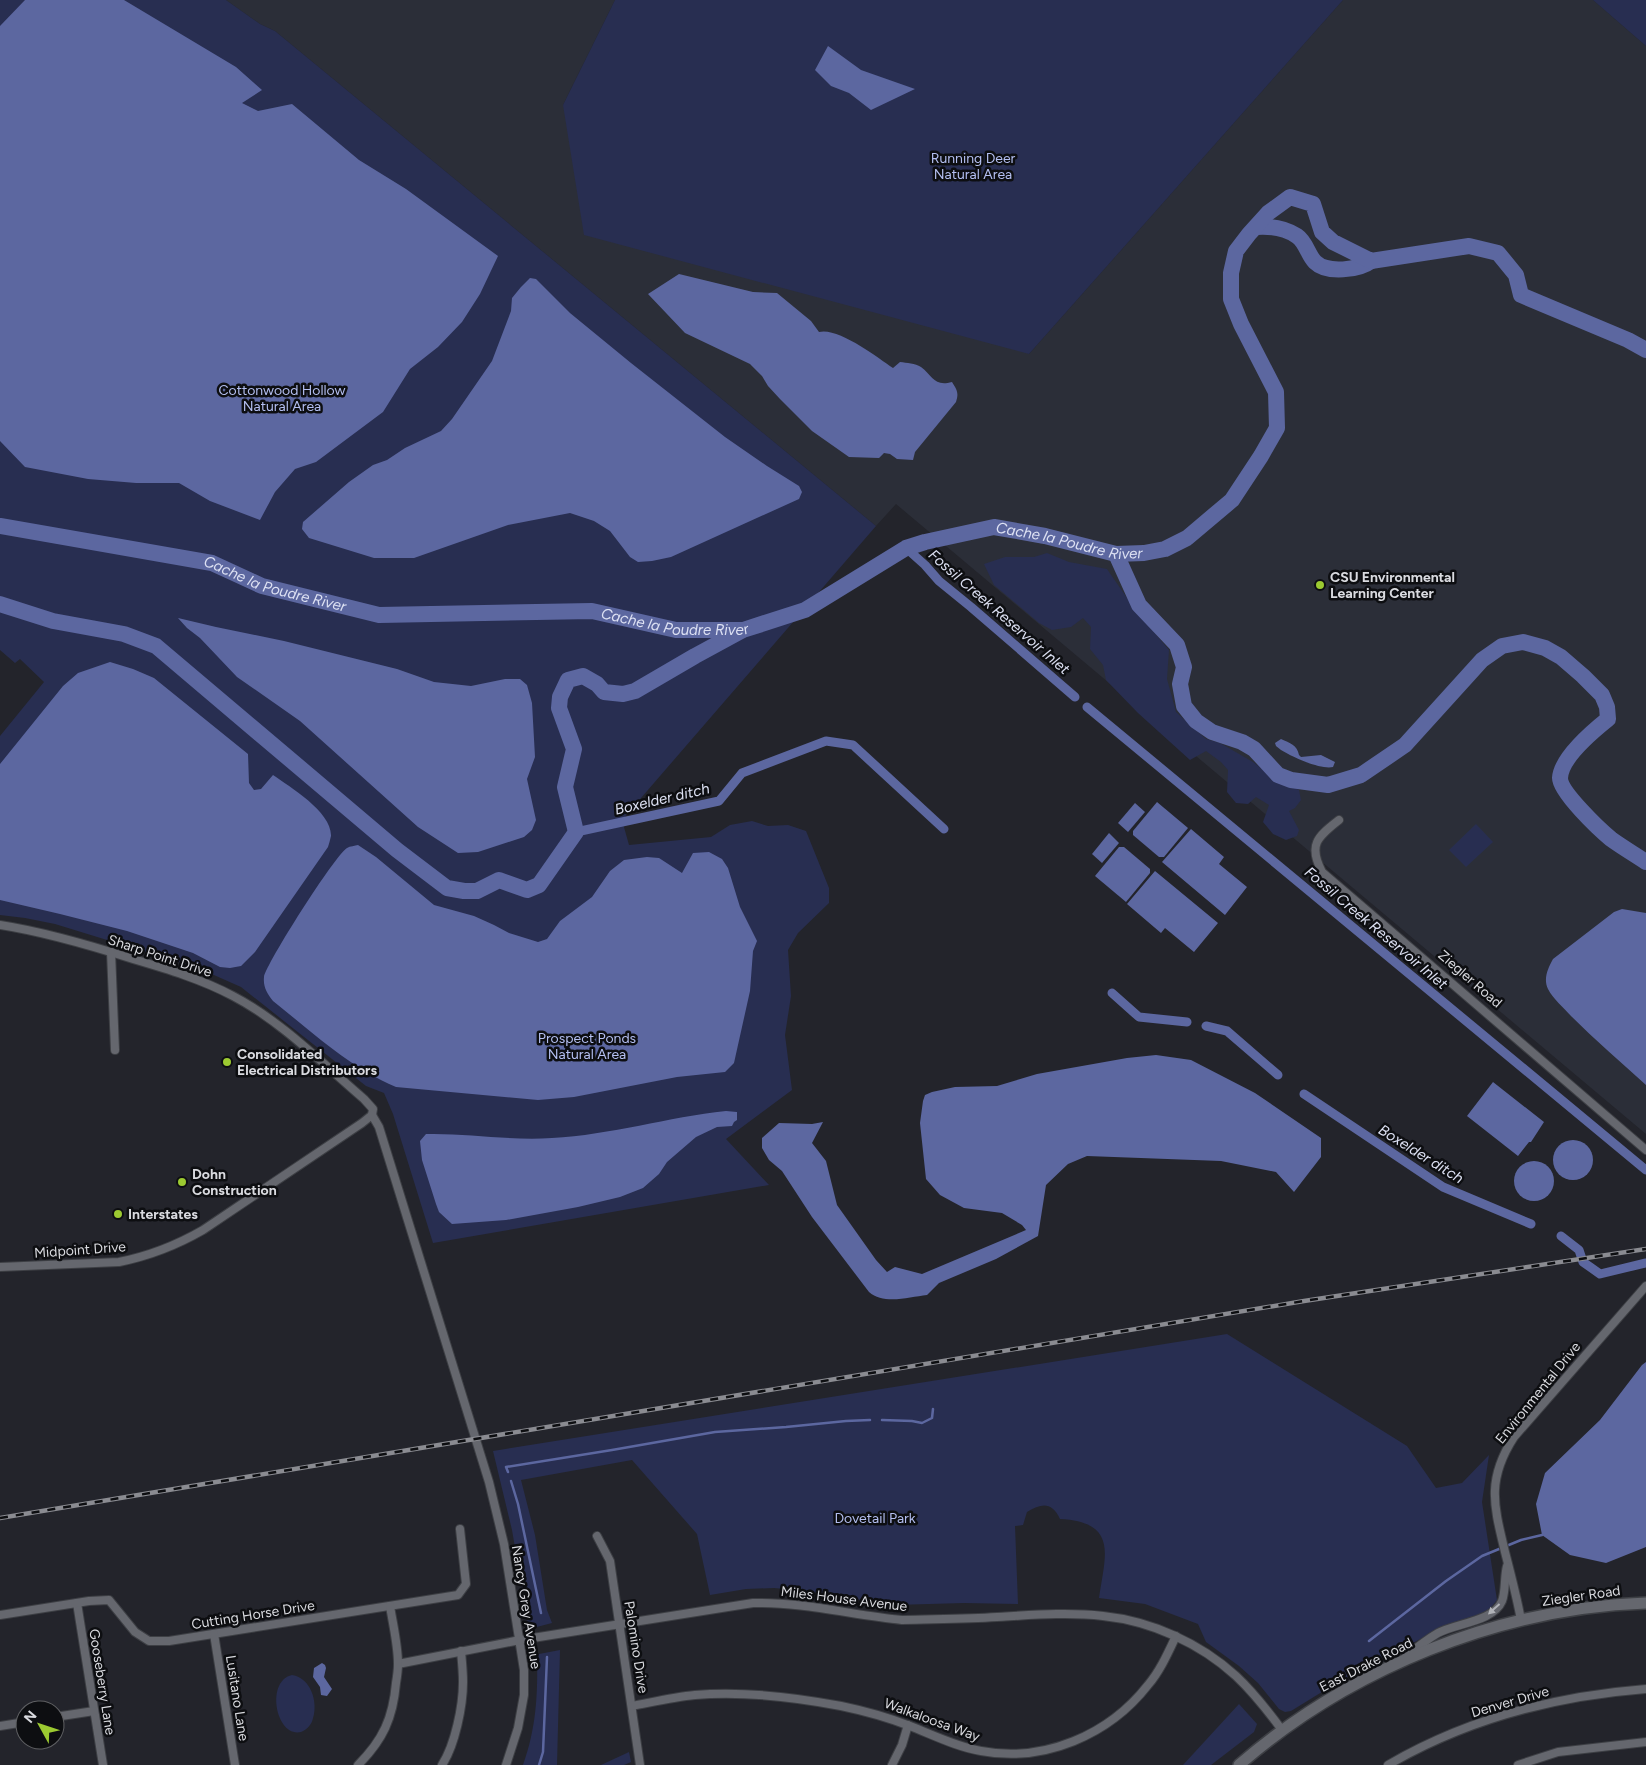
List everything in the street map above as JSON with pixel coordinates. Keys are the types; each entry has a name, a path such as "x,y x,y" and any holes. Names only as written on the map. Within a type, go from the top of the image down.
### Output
{"main road":[{"name":"Ziegler Road","path":"1521,1620 1571,1611 1646,1603"},
{"name":"East Drake Road","path":"1239,1765 1282,1730 1334,1696 1398,1662 1452,1641 1521,1620"}],"street":[{"name":"Ziegler Road","path":"1339,820 1317,840 1314,850 1316,861 1322,872 1646,1150"},
{"name":"Sharp Point Drive","path":"0,925 44,932 111,952 191,977 234,996 273,1021 364,1099 373,1109 372,1114 380,1127 489,1482"},
{"path":"111,952 115,1050"},
{"name":"Midpoint Drive","path":"0,1267 119,1262 138,1258 181,1242 204,1230 362,1124 372,1114"},
{"name":"Environmental Drive","path":"1521,1620 1494,1503 1498,1471 1504,1453 1514,1437 1646,1286"},
{"name":"Nancy Grey Avenue","path":"489,1482 504,1544 524,1670 524,1696 518,1728 506,1765"},
{"name":"Cutting Horse Drive","path":"0,1615 76,1603 109,1600 135,1632 149,1641 169,1641 458,1595 466,1584 460,1529"},
{"name":"Palomino Drive","path":"597,1536 610,1562 640,1765"},
{"name":"Environmental Drive","path":"1398,1662 1439,1632 1480,1618 1496,1610 1502,1602 1504,1577 1508,1564"},
{"name":"Gooseberry Lane","path":"76,1603 103,1765"},
{"name":"Miles House Avenue","path":"398,1664 520,1640 752,1603 780,1603 902,1620 1068,1614 1104,1616 1140,1623 1176,1636 1214,1658 1250,1689 1282,1730"},
{"path":"358,1765 378,1742 391,1715 396,1696 398,1664 390,1606"},
{"name":"Lusitano Lane","path":"214,1634 235,1765"},
{"name":"Walkaloosa Way","path":"632,1706 694,1695 732,1694 807,1700 874,1713 952,1743 980,1751 1032,1753 1086,1736 1121,1714 1149,1685 1159,1670 1176,1636"},
{"path":"442,1765 446,1759 457,1726 463,1683 461,1651"},
{"name":"Denver Drive","path":"1388,1765 1400,1762 1438,1740 1475,1724 1515,1712 1605,1692 1646,1689"},
{"path":"65,1715 94,1711"},
{"path":"0,1726 15,1724"},
{"path":"892,1765 902,1745 908,1725"},
{"path":"1518,1765 1558,1752 1646,1742"}],"shaded area":[{"path":"25,0 124,0 236,67 262,90 242,103 258,111 292,104 359,160 406,189 498,256 480,294 462,322 438,347 410,369 383,412 316,462 295,469 275,492 260,520 210,501 179,483 136,483 88,479 25,467 0,441 0,26"},
{"name":"CSU Environmental Learning Center","path":"226,0 615,0 563,105 1029,354 1343,0 1593,0 1646,46 1646,1134 896,504 876,526 275,31 260,24"},
{"path":"828,46 861,70 915,89 871,110 849,93 831,86 815,70"},
{"path":"679,274 753,292 777,293 811,321 819,332 827,332 847,338 893,368 900,362 914,364 921,367 937,382 952,382 957,392 956,402 915,452 913,460 897,459 890,454 884,453 879,458 849,457 812,431 780,399 750,364 685,333 648,294"},
{"path":"530,278 536,279 570,313 725,437 799,486 802,492 799,499 671,557 652,561 638,562 630,557 610,531 594,521 570,513 508,525 414,558 374,558 309,538 302,529 303,522 349,482 373,465 387,460 405,448 441,431 452,419 492,361 511,311 512,298"},
{"path":"178,618 284,641 397,669 434,682 471,686 505,679 520,679 527,685 532,703 535,757 527,779 536,820 532,830 524,837 478,852 458,853 418,827 300,721 237,677"},
{"path":"110,662 154,678 248,754 249,783 254,790 261,789 273,775 318,809 329,827 331,836 328,847 255,952 241,966 220,967 193,953 127,931 0,900 0,764 63,686 78,673"},
{"path":"1281,739 1295,747 1301,757 1321,755 1335,762 1333,767 1314,765 1286,753 1276,746 1275,743"},
{"path":"1157,802 1188,828 1164,857 1159,857 1133,835 1133,831"},
{"path":"1135,803 1145,812 1128,832 1118,823"},
{"path":"1191,829 1224,857 1219,864 1247,887 1225,915 1162,862"},
{"path":"1109,833 1119,843 1102,863 1092,854"},
{"path":"358,845 376,857 434,905 474,916 509,933 538,942 547,939 560,921 592,897 610,871 624,860 647,857 659,858 682,873 693,853 709,852 722,859 728,868 740,907 757,941 753,951 750,991 734,1063 725,1072 677,1077 574,1097 538,1100 396,1087 379,1079 332,1048 273,1001 264,984 264,977 276,952 329,869 347,848"},
{"path":"1119,847 1124,847 1150,869 1150,873 1126,902 1095,876"},
{"path":"1155,871 1218,923 1194,952 1165,928 1161,933 1127,904"},
{"path":"1622,909 1646,913 1646,1085 1571,1016 1548,989 1546,981 1553,959 1614,912"},
{"path":"1156,1055 1191,1060 1255,1093 1321,1138 1321,1157 1294,1192 1276,1172 1221,1161 1087,1156 1068,1164 1046,1185 1038,1236 996,1259 939,1283 927,1295 889,1299 875,1296 869,1292 812,1217 782,1171 769,1160 762,1148 762,1138 779,1123 812,1124 823,1122 812,1143 826,1161 837,1205 876,1260 887,1272 895,1267 922,1274 1026,1230 1022,1225 1002,1213 964,1208 940,1195 926,1179 920,1123 925,1095 955,1087 997,1086 1037,1074 1127,1058"},
{"path":"1493,1082 1544,1122 1531,1142 1518,1156 1467,1116"},
{"path":"726,1111 737,1112 737,1120 732,1126 717,1127 696,1137 667,1162 659,1174 643,1188 620,1197 578,1207 506,1220 452,1224 439,1212 422,1160 420,1141 426,1134 536,1139 552,1138 618,1130 683,1117"},
{"path":"1569,1140 1577,1140 1584,1143 1590,1149 1593,1160 1590,1171 1584,1177 1577,1180 1569,1180 1562,1177 1556,1171 1553,1164 1553,1156 1556,1149 1562,1143"},
{"path":"1538,1161 1545,1164 1551,1170 1554,1181 1553,1189 1545,1198 1538,1201 1530,1201 1523,1198 1515,1189 1514,1177 1517,1170 1526,1162"},
{"path":"1646,1362 1646,1547 1606,1563 1570,1555 1542,1535 1536,1504 1545,1473 1600,1420"},
{"path":"322,1663 326,1668 324,1677 332,1689 327,1696 321,1695 320,1687 313,1677 314,1668"}],"green space":[{"name":"Cottonwood Hollow Natural Area","path":"0,0 226,0 260,24 275,31 876,526 622,820 629,845 711,837 730,825 752,821 768,826 788,825 806,831 829,888 829,903 798,933 788,950 791,996 785,1035 792,1090 726,1139 769,1185 433,1243 393,1114 384,1093 366,1086 241,987 198,968 55,924 0,915 0,736 44,682 20,659 15,663 0,650"},
{"name":"Running Deer Natural Area","path":"615,0 1343,0 1029,354 584,235 563,105"},
{"path":"1593,0 1646,0 1646,46"},
{"path":"1047,553 1069,562 1107,569 1136,611 1169,650 1167,679 1176,712 1206,739 1220,743 1253,762 1271,776 1299,790 1301,800 1295,808 1289,811 1299,830 1297,836 1286,840 1273,834 1263,822 1269,805 1256,797 1248,804 1236,803 1227,792 1228,770 1221,762 1206,751 1190,760 1138,713 1106,680 1103,665 1090,649 1091,627 1083,618 1071,627 1052,630 1039,623 994,585 984,564 1005,557 1034,557"},
{"path":"1476,824 1493,842 1466,867 1449,850"},
{"name":"Dovetail Park","path":"1227,1334 1407,1446 1436,1488 1462,1483 1489,1455 1482,1502 1497,1600 1489,1610 1436,1631 1343,1679 1291,1711 1285,1712 1279,1709 1258,1683 1239,1666 1206,1642 1198,1624 1145,1604 1099,1598 1105,1555 1104,1544 1100,1534 1092,1527 1079,1522 1060,1519 1054,1509 1050,1507 1042,1506 1032,1509 1027,1512 1023,1525 1015,1526 1018,1604 894,1605 774,1588 746,1589 710,1595 697,1534 632,1460 521,1480 535,1535 547,1610 552,1623 529,1629 512,1530 493,1451"},
{"path":"560,1650 557,1765 523,1765 531,1738 535,1712 537,1656"},
{"path":"292,1675 304,1681 314,1698 312,1720 310,1725 301,1732 292,1732 285,1726 277,1708 276,1697 278,1687 284,1679"},
{"path":"1239,1704 1257,1724 1254,1732 1211,1765 1183,1765"},
{"path":"629,1752 631,1762 624,1765 601,1765"}],"waterway":[{"name":"Cache la Poudre River","path":"0,526 212,563 262,586 379,615 592,611 676,630 743,630 805,610 906,548 994,527 1045,536 1116,554 1144,553 1165,549 1187,538 1232,500 1277,428 1276,392 1241,324 1231,299 1231,273 1236,251 1249,234 1268,213 1290,197 1313,204 1322,232 1333,242 1371,261 1469,246 1498,253 1516,275 1521,295 1628,340 1646,350"},
{"path":"1256,227 1277,228 1297,236 1303,242 1310,256 1320,266 1343,269 1359,267 1371,261"},
{"name":"Fossil Creek Reservoir Inlet","path":"906,548 939,581 1075,697"},
{"path":"1116,554 1139,605 1177,645 1184,667 1180,684 1184,706 1196,721 1212,732 1242,742 1254,749 1278,775 1291,780 1328,785 1361,775 1405,745 1482,660 1502,646 1523,642 1545,648 1561,657 1602,695 1607,707 1608,719 1586,738 1566,762 1560,778 1562,784 1573,801 1605,834 1646,862"},
{"path":"0,604 53,621 124,634 156,646 397,850 447,888 464,891 477,891 499,880 527,890 539,885 576,832 565,787 574,749 559,708 560,697 568,680 583,676 597,684 604,692 623,694 635,691 741,631"},
{"name":"Fossil Creek Reservoir Inlet","path":"1087,707 1646,1170"},
{"name":"Boxelder ditch","path":"576,832 719,801 742,773 826,741 853,745 944,829"},
{"name":"Boxelder ditch","path":"1112,993 1139,1017 1187,1022"},
{"name":"Boxelder ditch","path":"1206,1026 1227,1031 1278,1075"},
{"name":"Boxelder ditch","path":"1304,1094 1443,1187 1531,1224"},
{"name":"Boxelder ditch","path":"1561,1236 1579,1250 1583,1262 1600,1274 1645,1263"},
{"path":"882,1420 922,1423 932,1418 933,1409"},
{"path":"508,1472 506,1467 715,1432 870,1420"},
{"path":"511,1481 518,1504 541,1613"},
{"path":"1369,1641 1446,1581 1482,1556 1521,1540 1542,1535"},
{"path":"539,1765 543,1752 547,1657"}],"railway":[{"path":"0,1518 1304,1301 1646,1249"}],"place":[{"name":"CSU Environmental Learning Center","path":"1320,585"},
{"name":"Consolidated Electrical Distributors","path":"227,1062"},
{"name":"Dohn Construction","path":"182,1182"},
{"name":"Interstates","path":"118,1214"}],"park label":[{"name":"Prospect Ponds Natural Area","path":"587,1046"}]}
